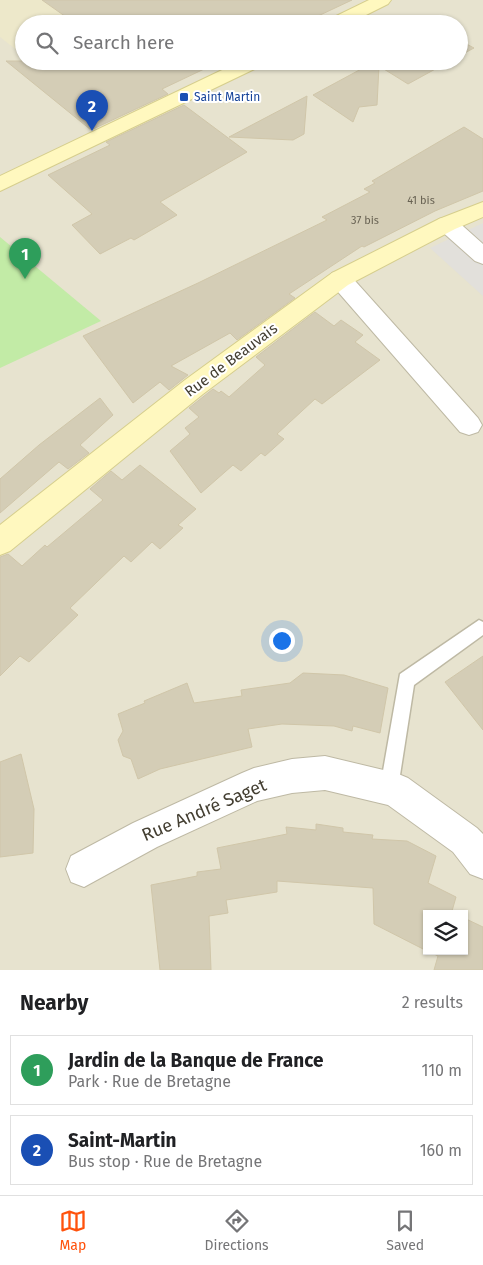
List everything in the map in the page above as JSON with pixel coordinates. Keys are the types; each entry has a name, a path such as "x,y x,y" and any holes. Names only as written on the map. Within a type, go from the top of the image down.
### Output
{"street":[{"path":"352,15 382,0"},
{"path":"0,184 237,70"},
{"name":"Rue de Beauvais","path":"0,542 194,387 340,279 447,224 483,210"},
{"path":"447,224 483,256"},
{"path":"340,279 469,424"},
{"name":"Rue André Saget","path":"84,868 145,835 254,785 292,776 325,773 396,790 465,840 483,861"}],"lane":[{"path":"389,788 406,680 479,628"}],"shaded area":[{"path":"0,0 483,0 483,970 0,970"},
{"path":"0,0 215,0 237,15 15,15 15,49 0,37"},
{"path":"483,223 483,296 430,248"}],"green space":[{"path":"0,237 101,321 0,368"}],"building":[{"path":"42,0 352,0 320,15 63,15"},
{"path":"468,45 474,48 468,51"},
{"path":"6,61 15,61 15,68"},
{"path":"17,70 202,70 162,89 168,94 91,130"},
{"path":"359,70 379,70 377,105 359,107 353,122 313,95"},
{"path":"385,70 434,70 408,84"},
{"path":"307,96 304,134 293,140 229,137"},
{"path":"184,105 247,152 160,202 177,215 134,240 131,238 100,254 72,225 92,214 48,175 110,145 106,142"},
{"path":"464,127 483,139 483,191 435,211 364,247 362,246 289,294 295,298 237,340 230,333 171,366 188,375 169,390 160,382 133,403 83,336 198,283 327,220 322,217 370,192 364,189 375,183 372,181"},
{"path":"315,312 334,326 341,320 363,335 355,342 380,360 322,404 315,399 277,434 284,439 265,456 261,453 241,471 233,465 201,493 170,451 190,434 185,428 199,417 189,408 213,389 219,393 221,391 229,397 265,365 256,357"},
{"path":"100,398 113,415 80,445 89,453 68,469 59,462 0,513 0,479 39,445"},
{"path":"140,465 196,509 178,525 183,528 160,549 152,542 131,562 124,556 70,608 78,615 29,662 20,656 0,676 0,557 8,554 22,566 45,545 47,547 103,500 90,489 111,471 122,480"},
{"path":"483,656 483,730 445,682"},
{"path":"303,673 344,675 388,688 380,733 353,726 352,731 334,726 282,724 248,729 252,747 160,769 138,779 131,759 123,756 118,740 123,731 118,714 145,703 144,701 187,683 194,703 242,696 241,690 290,683"},
{"path":"21,754 34,809 33,853 0,857 0,762"},
{"path":"316,824 343,828 343,832 373,835 372,839 407,841 436,856 428,883 456,897 452,910 423,910 423,949 374,924 373,888 277,881 277,892 226,900 228,913 209,916 211,970 160,970 151,885 197,876 197,872 221,869 217,848 287,834 286,827 316,830"},
{"path":"468,920 483,927 483,970 434,970 438,956 436,955 468,955"}],"place":[{"name":"Saint Martin","path":"184,97"},
{"name":"Saint-Martin","path":"92,131"},
{"name":"Jardin de la Banque de France","path":"25,279"}]}
